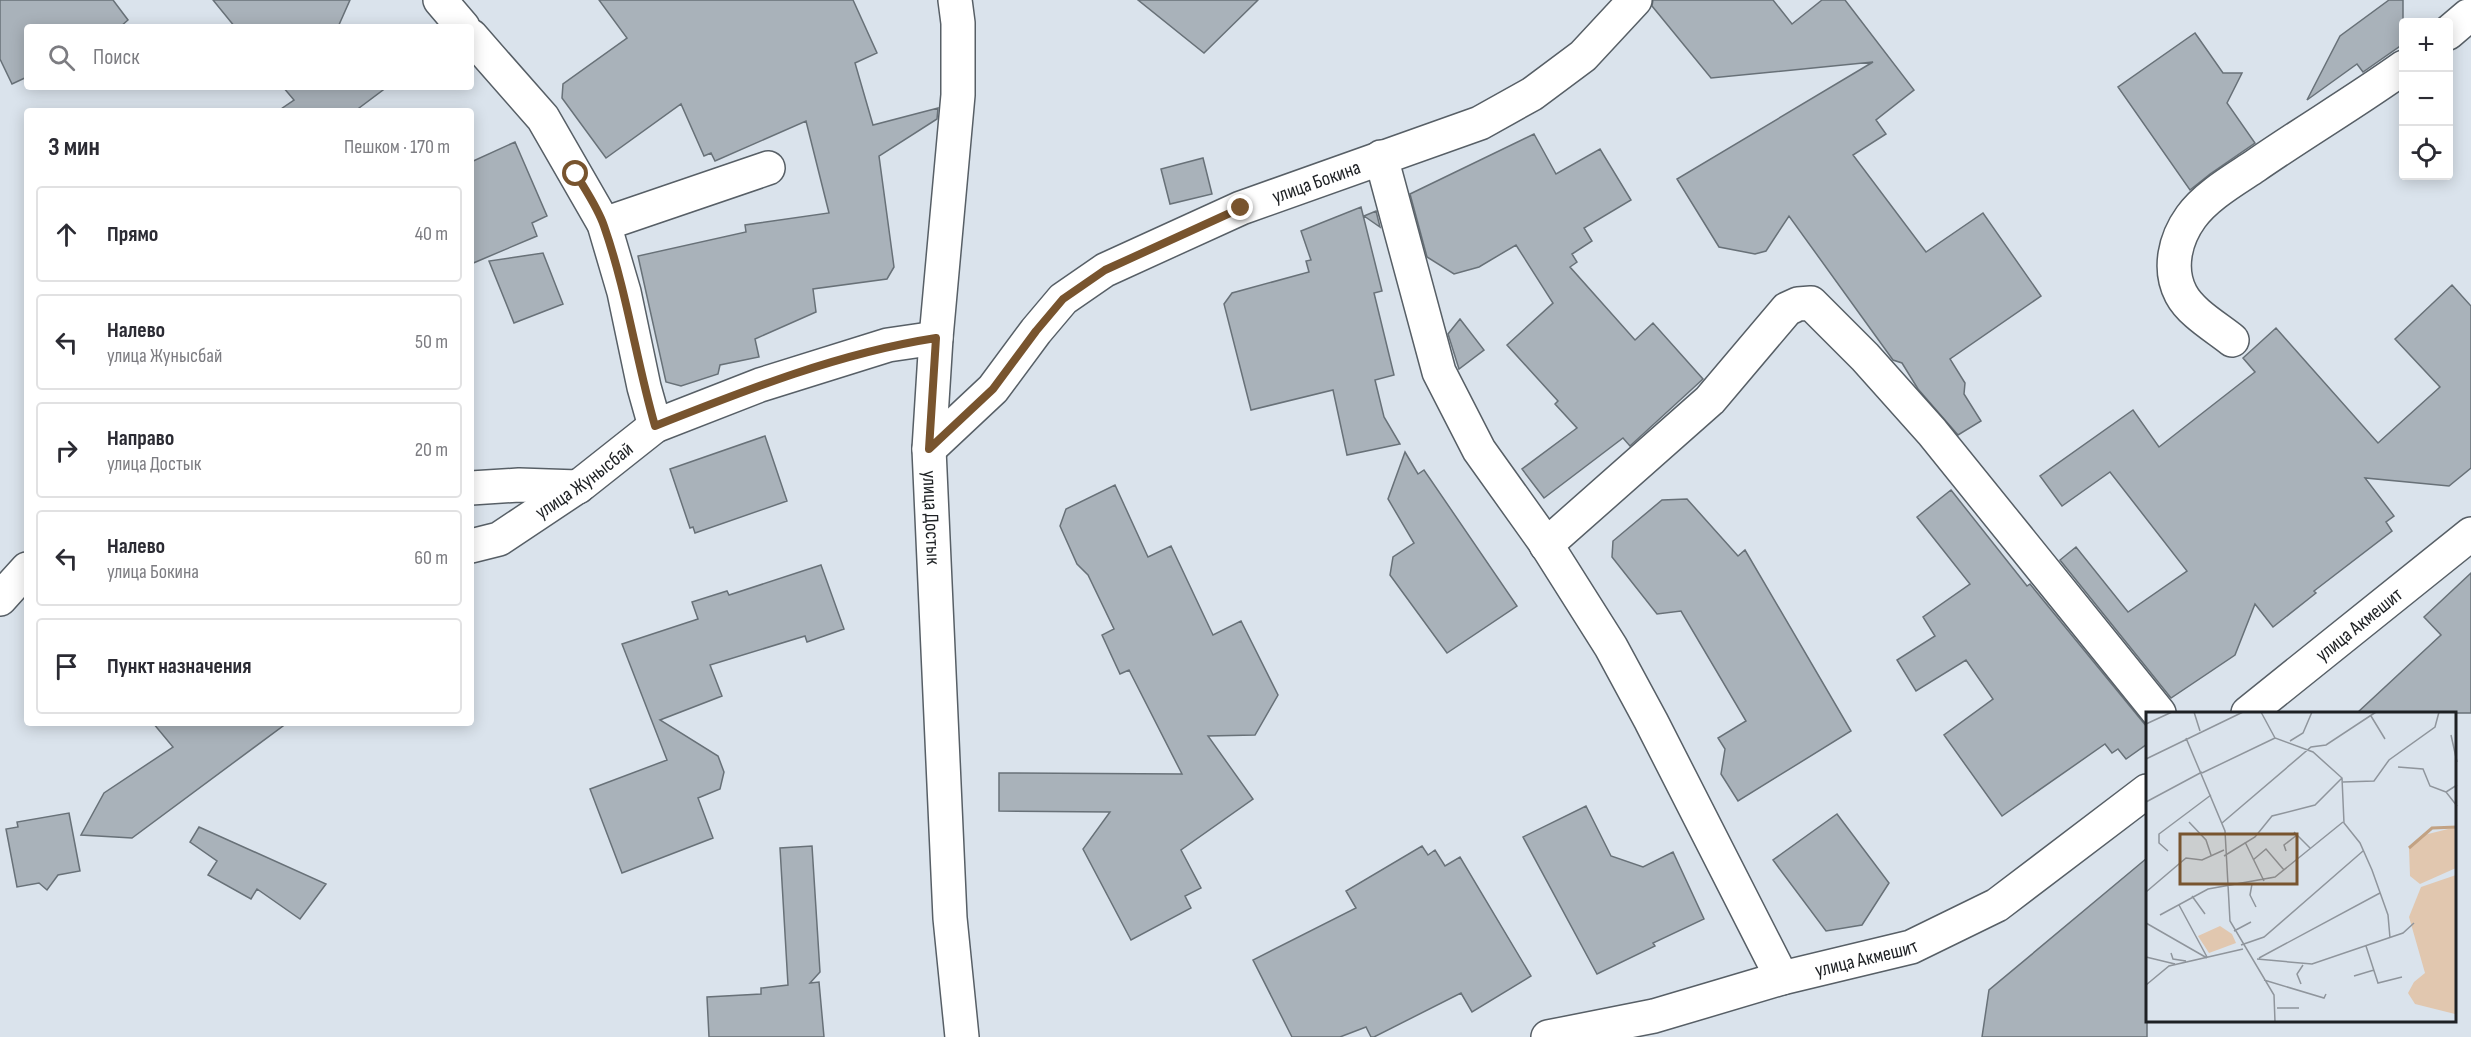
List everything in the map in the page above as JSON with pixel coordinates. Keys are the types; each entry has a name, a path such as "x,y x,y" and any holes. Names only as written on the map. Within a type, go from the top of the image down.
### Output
{"street":[{"path":"440,0 460,24"},
{"name":"улица Достык","path":"955,0 958,23 958,95 936,338 929,449 950,918 962,1037"},
{"name":"улица Бокина","path":"929,449 993,389 1063,299 1105,270 1241,208 1480,123 1532,94 1583,56 1635,0"},
{"path":"474,39 543,118 604,224 624,292 644,387 655,426"},
{"path":"2232,340 2197,312 2182,296 2175,275 2175,255 2179,236 2192,215 2223,187 2399,71"},
{"path":"1381,157 1439,372 1479,450 1546,545 1611,647 1782,978"},
{"path":"604,224 768,168"},
{"path":"1546,545 1710,400 1787,309 1798,304 1811,303 1865,357 1932,432 2158,712"},
{"name":"улица Жунысбай","path":"474,545 499,539 578,487 655,426 760,385 888,345 936,338"},
{"path":"474,488 519,485 578,487"},
{"name":"улица Акмешит","path":"2249,712 2471,534"},
{"path":"0,599 24,572"},
{"name":"улица Акмешит","path":"1548,1037 1654,1016 1782,978 1911,947 1997,904 2146,792"}],"building":[{"path":"0,0 113,0 128,20 123,24 24,24 24,78 12,84 0,59"},
{"path":"213,0 350,0 339,24 233,24"},
{"path":"599,0 853,0 877,53 855,63 873,125 938,108 937,119 879,156 894,267 887,279 813,289 816,312 755,339 759,357 720,365 718,374 681,386 666,382 638,256 746,232 745,225 829,213 806,121 715,161 711,153 704,156 681,104 606,158 562,98 563,84 627,38"},
{"path":"1138,0 1258,0 1204,53"},
{"path":"1653,0 1773,0 1792,24 1822,0 1845,0 1914,90 1876,120 1886,134 1853,155 1926,252 1983,213 2041,296 1950,359 1965,383 1964,394 1981,421 1958,435 1918,389 1902,363 1893,360 1789,216 1766,251 1755,254 1719,247 1677,179 1873,62 1711,78 1652,6"},
{"path":"2389,0 2403,0 2403,18 2399,18 2399,47 2363,72 2357,64 2307,100 2340,36"},
{"path":"2195,33 2223,73 2242,73 2227,103 2255,143 2190,190 2118,87"},
{"path":"286,90 383,90 359,108 282,108 294,100"},
{"path":"1534,134 1556,174 1600,149 1631,200 1584,228 1592,241 1572,254 1577,262 1570,267 1635,340 1653,323 1703,379 1630,446 1623,438 1544,498 1522,469 1577,428 1555,404 1558,401 1507,345 1553,303 1516,245 1479,267 1454,274 1427,257 1410,194"},
{"path":"515,142 547,216 532,223 537,236 474,263 474,161"},
{"path":"1203,158 1212,194 1170,204 1161,169"},
{"path":"1361,207 1382,291 1374,293 1394,375 1375,380 1384,417 1400,444 1347,455 1333,390 1251,410 1224,304 1232,293 1309,272 1306,261 1311,260 1301,231"},
{"path":"1376,211 1380,227 1364,216"},
{"path":"543,253 563,304 514,323 489,261"},
{"path":"2452,285 2471,306 2471,468 2449,486 2365,478 2394,516 2386,522 2392,531 2314,591 2316,593 2273,627 2255,604 2235,655 2171,698 2060,560 2076,547 2128,612 2187,571 2110,472 2062,506 2040,476 2133,410 2159,447 2255,372 2243,358 2276,328 2378,443 2440,387 2395,339"},
{"path":"1460,319 1484,350 1459,369 1448,334"},
{"path":"765,436 787,501 695,533 693,527 690,528 670,469"},
{"path":"1405,452 1418,474 1424,470 1517,606 1447,653 1390,575 1393,557 1414,543 1388,499"},
{"path":"1115,485 1148,557 1171,546 1213,635 1241,621 1278,695 1255,735 1208,736 1253,799 1181,850 1201,888 1185,896 1191,908 1131,940 1083,849 1110,812 999,811 999,773 1182,774 1129,670 1120,674 1102,635 1114,629 1088,575 1077,564 1060,526 1066,509"},
{"path":"1951,490 2027,586 2030,584 2146,726 2146,745 2126,759 2118,749 2112,753 2105,744 2002,816 1944,735 1993,699 1966,660 1916,691 1897,660 1935,636 1923,617 1970,584 1917,517"},
{"path":"1687,499 1738,556 1745,550 1851,731 1738,801 1721,774 1725,749 1718,738 1746,721 1681,611 1657,614 1612,557 1613,541 1662,500"},
{"path":"821,565 844,629 807,642 805,636 710,665 722,696 660,720 718,756 724,772 720,789 698,798 713,838 622,873 590,789 667,760 622,644 698,619 692,602 727,591 729,595"},
{"path":"2471,573 2471,713 2358,712 2441,635 2424,617"},
{"path":"156,726 283,726 132,838 81,835 104,793 173,747"},
{"path":"1586,806 1611,856 1643,867 1673,852 1704,919 1653,943 1655,946 1597,974 1523,837"},
{"path":"69,813 80,871 58,875 47,890 39,883 17,887 6,829 18,827 17,822"},
{"path":"1837,814 1889,883 1862,925 1826,931 1773,860"},
{"path":"199,827 326,884 300,919 257,889 251,899 208,875 217,861 190,842"},
{"path":"812,846 820,972 810,983 819,982 824,1037 709,1037 707,997 761,994 761,988 788,985 780,848"},
{"path":"1422,846 1428,855 1435,850 1445,866 1460,857 1531,976 1472,1012 1461,993 1374,1037 1371,1037 1366,1027 1340,1037 1292,1037 1253,960 1356,908 1346,891"},
{"path":"2146,859 2147,1037 1982,1037 1989,990"}],"route":[{"path":"576,174 604,224 624,292 644,387 655,426 760,385 888,345 936,338 929,449 993,389 1063,299 1105,270 1241,208"}]}
